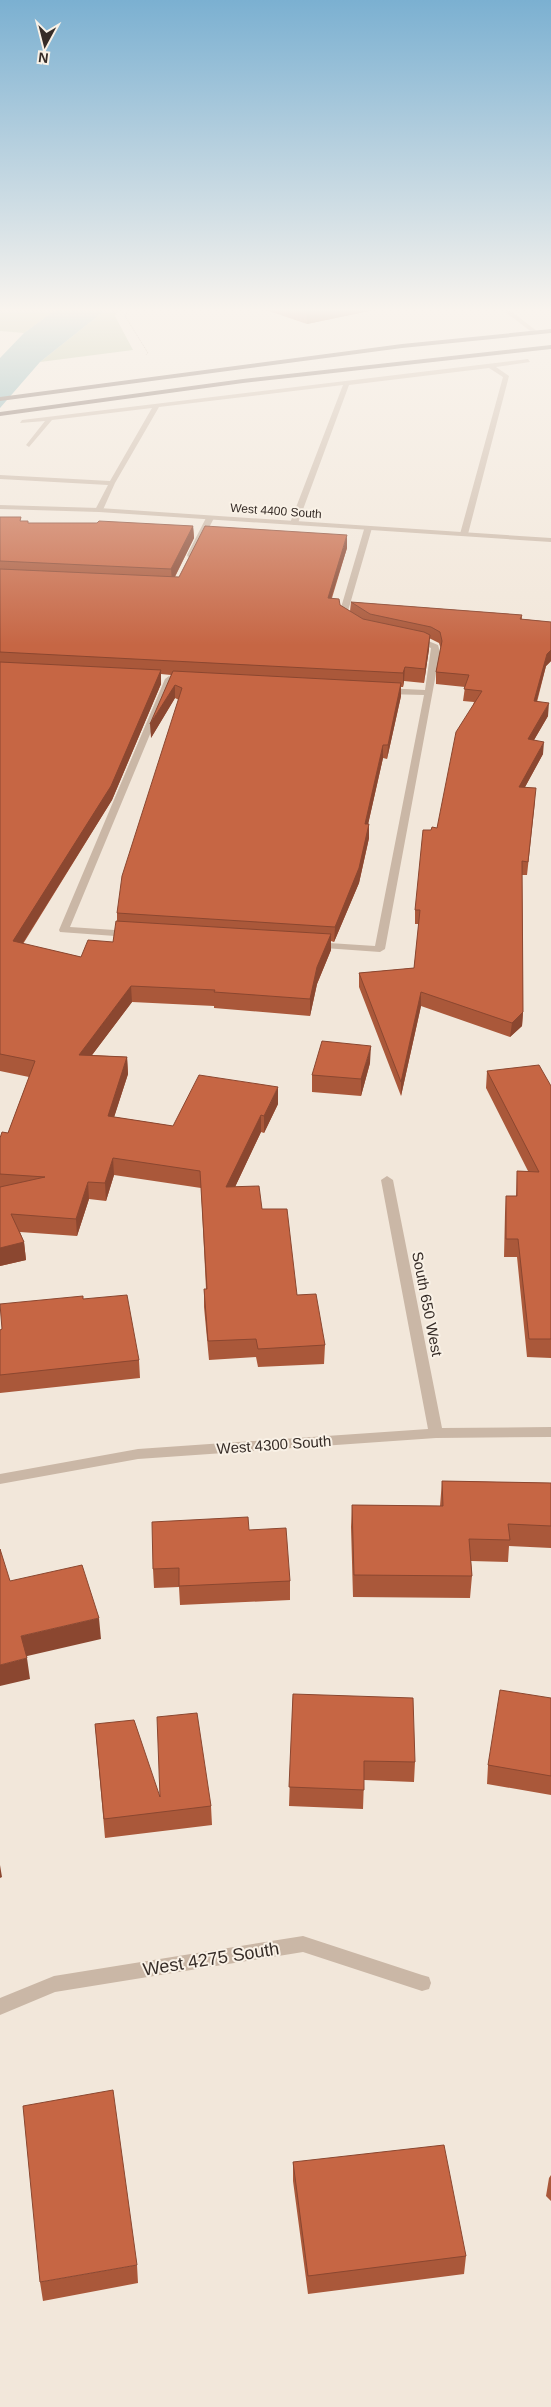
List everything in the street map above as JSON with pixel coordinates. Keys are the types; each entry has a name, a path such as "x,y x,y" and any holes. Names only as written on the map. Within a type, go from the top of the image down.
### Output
{"street":[{"path":"22,422 38,420"},
{"path":"29,445 49,420"},
{"path":"99,510 112,483 149,420"},
{"path":"294,523 333,420"},
{"path":"464,534 494,420"},
{"path":"0,477 112,483"},
{"name":"West 4400 South","path":"0,507 99,510 551,540"},
{"path":"188,560 210,518"},
{"path":"358,626 346,617 344,611 368,528"},
{"path":"301,944 380,949 436,652 435,647 427,642 398,635"},
{"path":"143,935 64,930 169,679"},
{"path":"371,690 429,693"},
{"name":"South 650 West","path":"387,1180 436,1433"},
{"name":"West 4300 South","path":"0,1479 138,1454 436,1433 551,1432"},
{"name":"West 4275 South","path":"0,2007 54,1984 303,1944 422,1983"}],"building":[{"path":"0,517 21,517 20,521 28,521 28,523 97,523 99,521 193,526 171,569 0,561"},
{"path":"205,526 347,535 328,598 339,599 340,605 363,619 424,632 430,635 425,669 405,667 403,673 0,652 0,569 179,577"},
{"path":"351,602 522,615 520,619 551,622 551,650 547,654 534,701 549,703 528,739 544,742 519,787 536,788 528,862 522,861 523,1012 512,1023 421,992 401,1082 359,973 414,968 420,910 415,910 423,830 431,830 432,827 437,828 456,732 482,691 464,689 469,675 436,672 442,641 440,632 431,627 370,614"},
{"path":"0,662 161,670 111,786 13,941 81,957 88,940 113,942 116,921 331,934 317,967 310,999 214,992 215,990 131,986 79,1055 127,1057 108,1116 173,1126 199,1075 278,1087 264,1116 261,1115 226,1187 259,1186 262,1209 287,1209 297,1295 316,1294 325,1345 258,1349 256,1339 208,1341 204,1289 207,1289 200,1171 113,1158 105,1183 88,1182 76,1219 11,1214 24,1242 0,1248 0,1187 45,1177 0,1174 0,1138 2,1132 8,1133 35,1061 0,1054"},
{"path":"173,671 401,683 388,745 383,745 365,824 369,824 359,868 335,927 117,913 122,876 182,688 175,685 150,724"},
{"path":"322,1041 371,1046 361,1079 312,1075"},
{"path":"539,1065 551,1086 551,1339 529,1339 518,1239 506,1239 506,1196 517,1196 517,1171 539,1172 487,1071"},
{"path":"127,1295 139,1360 0,1375 0,1330 2,1329 0,1304 83,1296 83,1299"},
{"path":"442,1481 551,1483 551,1526 508,1524 510,1540 469,1539 472,1576 354,1575 352,1505 443,1506"},
{"path":"248,1517 249,1530 286,1528 290,1581 179,1586 179,1568 153,1569 152,1522"},
{"path":"0,1549 10,1581 82,1565 99,1618 21,1636 27,1658 0,1665"},
{"path":"500,1690 551,1698 551,1776 488,1765"},
{"path":"293,1694 413,1698 415,1762 364,1761 364,1790 289,1787"},
{"path":"197,1713 211,1806 104,1819 95,1724 134,1720 160,1797 157,1717"},
{"path":"113,2090 137,2265 40,2282 23,2106"},
{"path":"444,2145 466,2256 308,2276 293,2162"}]}
